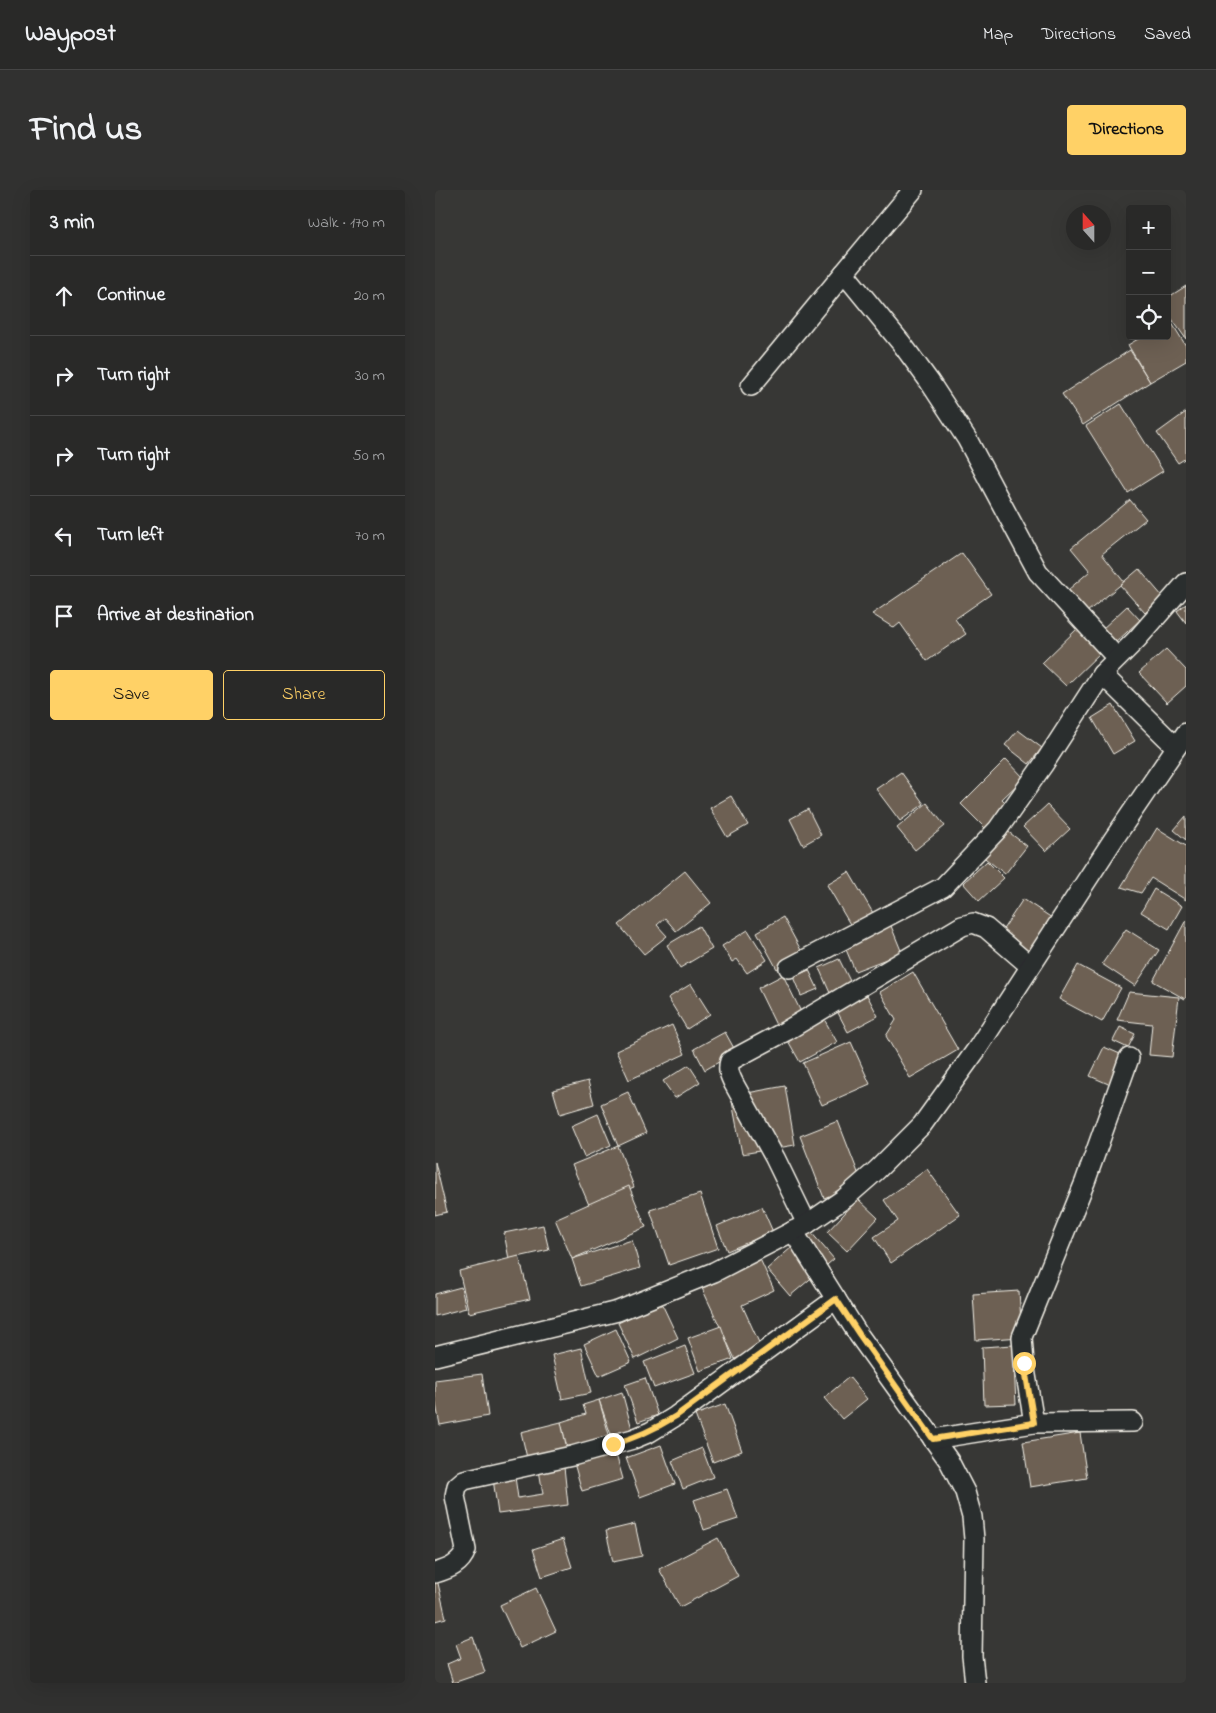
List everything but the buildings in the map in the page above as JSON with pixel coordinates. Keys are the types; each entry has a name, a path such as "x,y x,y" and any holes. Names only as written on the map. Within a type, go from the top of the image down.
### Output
{"street":[{"path":"751,386 913,190"},
{"path":"844,273 902,344 935,389 967,439 1038,572 1117,658"},
{"path":"789,968 943,887 998,829 1043,765 1102,674 1137,639 1186,583"},
{"path":"435,1356 618,1311 714,1272 800,1227 845,1198 923,1125 977,1049 1181,740 1102,674"},
{"path":"975,1683 972,1656 974,1539 972,1516 959,1477 836,1299 800,1227 775,1158 734,1084 728,1066 730,1061 787,1031 962,926 973,924 986,928 1030,966"},
{"path":"1034,1423 1024,1363 1022,1337 1085,1182 1129,1058"},
{"path":"435,1573 457,1563 464,1557 466,1550 455,1496 457,1486 464,1480 572,1456 633,1439 650,1432 676,1416 836,1299"},
{"path":"933,1439 1034,1423 1133,1422"}],"route":[{"path":"613,1444 650,1432 676,1416 836,1299 933,1439 1034,1423 1024,1363"}]}
